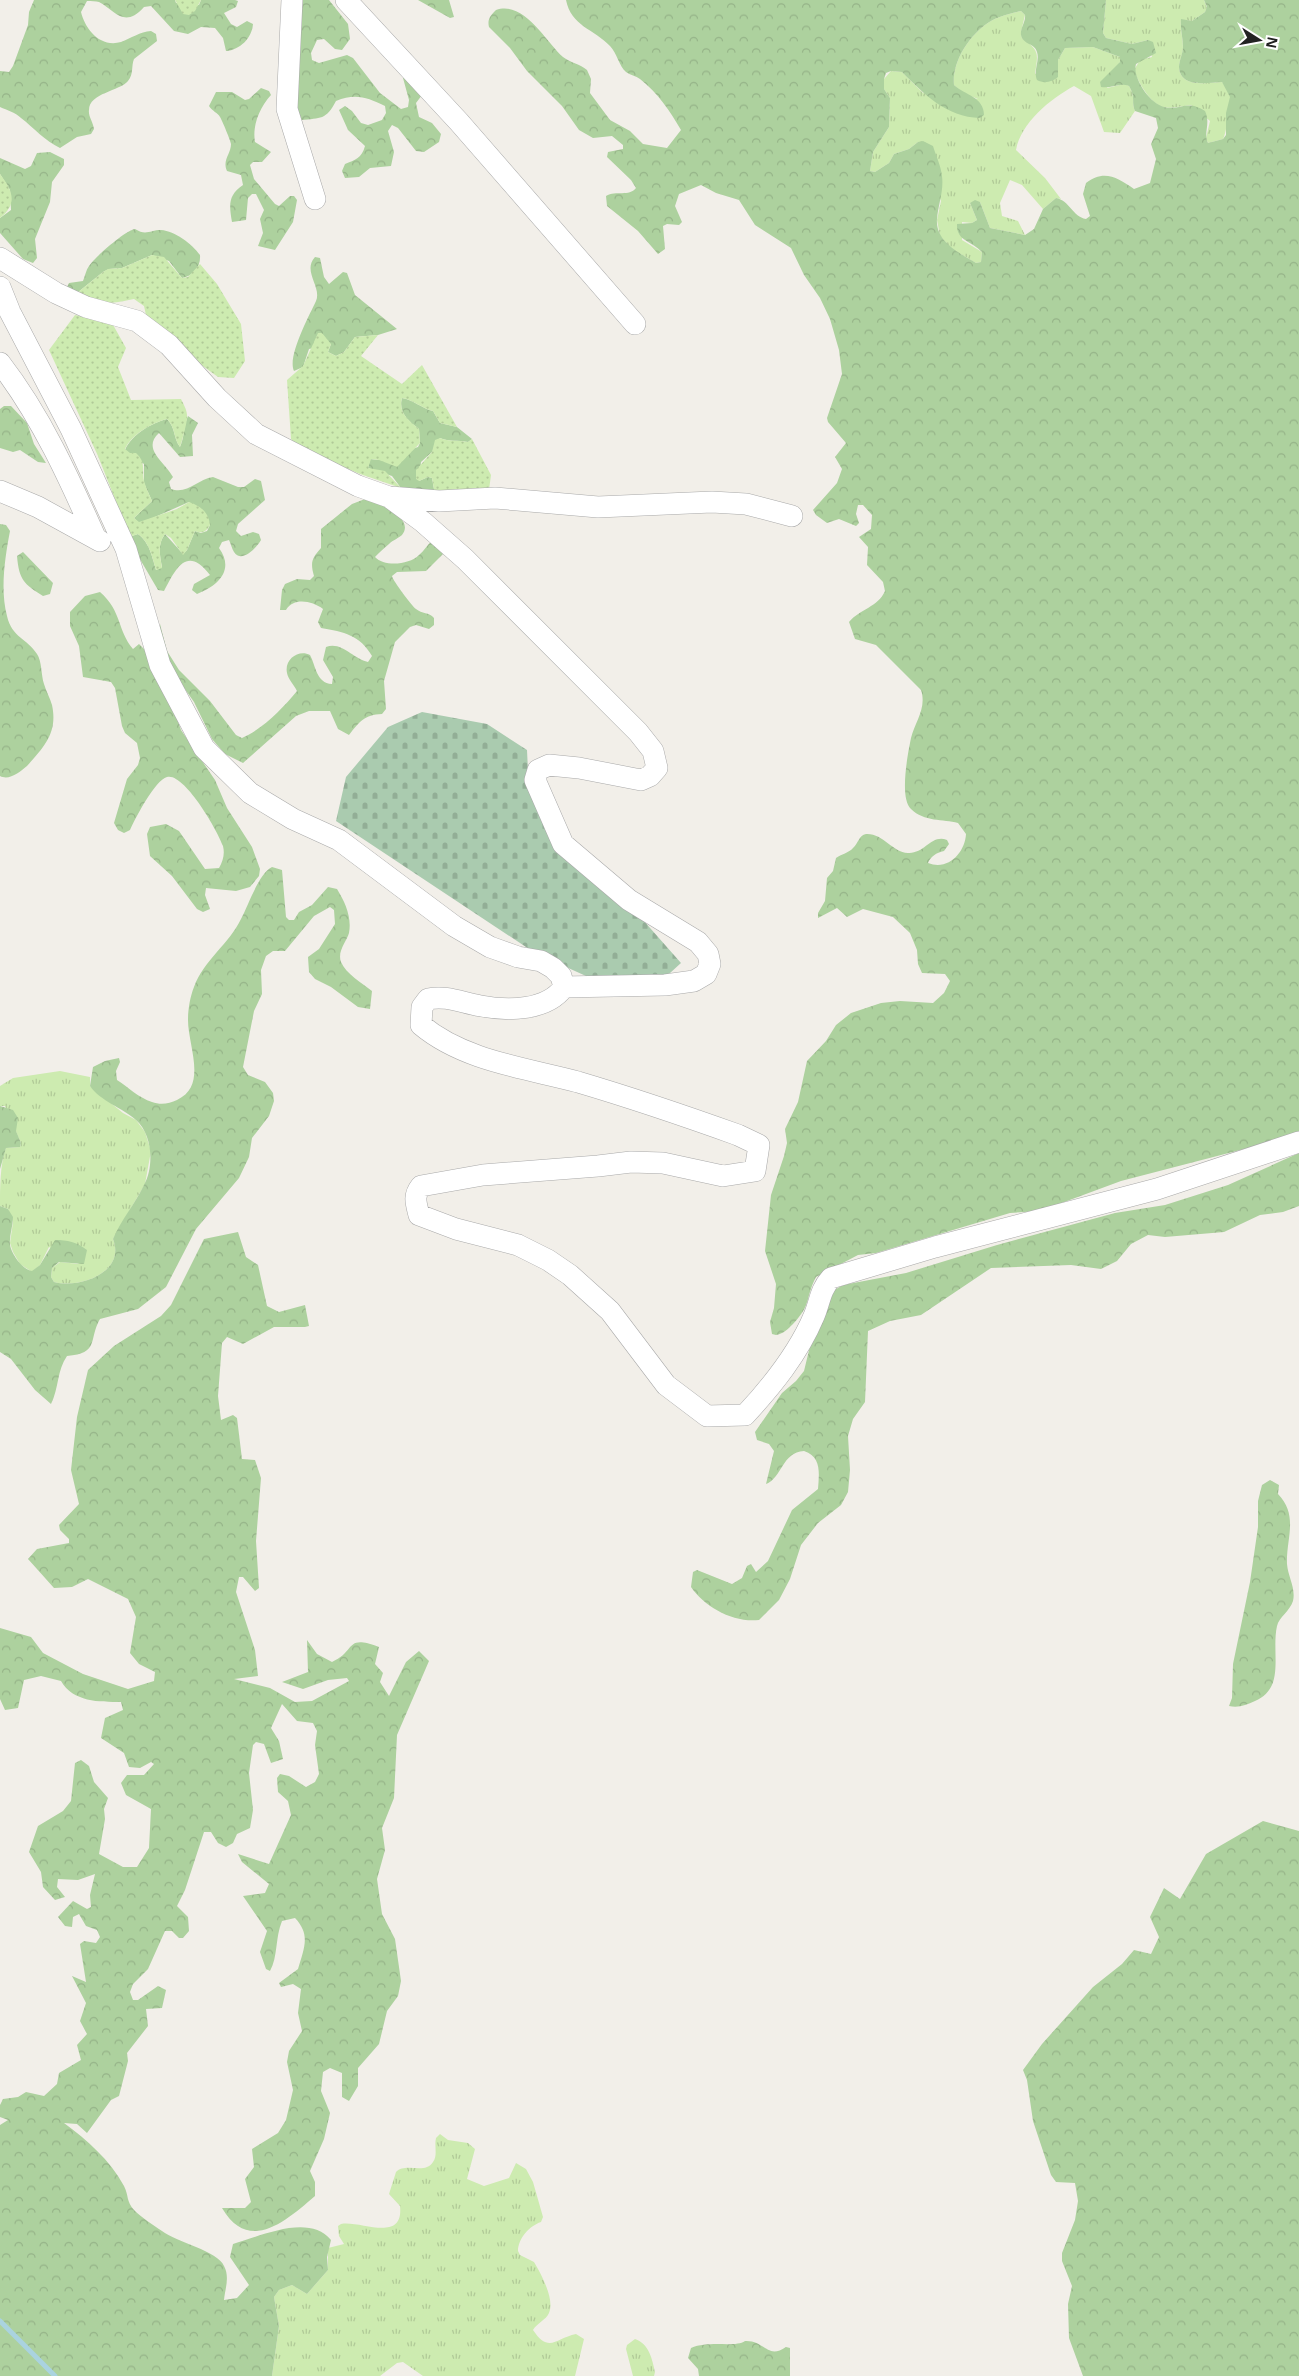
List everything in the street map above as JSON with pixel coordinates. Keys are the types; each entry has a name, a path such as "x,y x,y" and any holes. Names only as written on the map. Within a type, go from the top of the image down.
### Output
{"street":[{"path":"292,0 287,109 315,199"},
{"path":"346,0 465,128 635,324"},
{"path":"0,258 56,293 86,307 138,321 169,345 217,398 256,434 358,486 389,497 439,501 495,498 598,507 720,503 746,504 792,516"},
{"path":"0,286 10,312 71,429 126,549 160,665 204,748 250,793 293,819 339,840 454,926 483,942 518,956 541,961 553,968 561,976 564,987"},
{"path":"0,363 24,394 73,488 96,539"},
{"path":"0,491 38,508 96,539 126,549"},
{"path":"389,497 423,522 465,559 638,732 653,751 657,768 650,776 641,780 579,768 549,765 538,770 535,780 563,844 629,900 698,942 708,954 710,964 706,974 694,981 665,985 564,987 552,1001 532,1006 502,1008 481,1006 440,996 428,999 422,1007 422,1025 436,1038 466,1052 579,1083 738,1135 759,1145 755,1171 723,1176 664,1163 631,1162 483,1175 421,1186 416,1197 419,1215 456,1229 518,1245 548,1260 570,1275 610,1311 666,1385 707,1416 745,1415 776,1382 814,1317 822,1288 831,1278 935,1247 1157,1189 1299,1142"}],"green space":[{"path":"34,0 175,0 176,3 199,5 201,0 235,0 238,1 236,7 224,13 231,24 237,27 247,21 253,24 248,38 240,46 226,51 223,38 215,28 201,27 188,34 174,31 151,6 144,7 131,17 125,17 120,16 99,2 87,1 81,12 83,18 90,31 100,40 113,43 121,42 151,31 156,34 157,41 134,59 131,76 128,81 99,96 90,104 89,115 94,129 91,134 77,137 60,148 44,138 17,115 0,107 0,71 9,72 13,66 28,25 29,12"},
{"path":"175,0 201,0 195,11 189,15 183,14"},
{"path":"296,0 329,0 348,24 350,39 342,50 335,49 324,39 317,40 311,53 312,60 319,63 347,55 353,58 380,93 401,109 408,107 409,100 403,78 410,75 425,91 416,103 419,117 432,123 441,134 439,142 424,152 416,151 398,128 392,125 388,131 394,152 391,166 370,168 359,177 345,178 342,171 345,164 360,156 365,146 348,130 339,110 345,106 352,111 361,123 368,125 382,120 386,113 385,106 367,98 349,97 336,101 329,112 322,117 301,120 296,114"},
{"path":"418,0 449,0 454,17 450,18"},
{"path":"566,0 1106,0 1103,33 1106,38 1132,44 1148,40 1153,42 1156,53 1136,64 1135,69 1139,82 1147,95 1158,105 1170,108 1193,106 1205,111 1207,116 1206,135 1208,143 1223,139 1226,135 1226,113 1230,97 1222,82 1195,83 1184,78 1181,74 1179,64 1183,47 1181,19 1192,21 1205,12 1207,7 1204,0 1299,0 1299,1131 1283,1139 1121,1181 1040,1211 1010,1213 876,1253 858,1255 816,1277 806,1306 799,1317 785,1331 776,1335 772,1334 770,1322 774,1308 776,1284 765,1251 771,1195 787,1143 785,1129 798,1102 807,1061 826,1041 836,1025 851,1013 881,1003 900,1001 933,1003 944,993 950,981 945,974 922,973 918,964 917,950 910,933 893,917 863,909 847,917 837,908 818,918 818,913 825,901 827,878 833,871 836,858 851,850 860,838 866,834 877,836 902,852 908,853 919,851 937,840 947,840 949,844 944,851 934,855 928,863 936,865 949,862 959,853 963,847 966,834 958,823 922,816 911,809 907,803 905,786 907,764 911,738 922,709 921,690 876,645 855,639 849,622 878,601 885,591 883,582 867,565 868,547 859,537 871,529 872,515 863,505 858,505 856,514 859,523 856,526 839,519 827,523 816,515 813,510 837,483 842,469 835,457 846,443 828,422 827,418 842,374 839,350 830,319 820,298 804,275 791,248 755,225 739,200 716,193 701,185 679,194 675,206 682,222 679,225 667,224 663,226 665,249 658,254 638,231 607,206 606,196 614,193 630,192 636,188 631,180 607,157 608,152 623,149 623,145 612,136 593,138 579,130 562,106 527,71 510,48 489,27 491,15 496,10 516,11 534,24 563,57 587,70 591,79 590,93 610,120 630,131 643,144 667,148 681,130 658,96 640,79 626,72 610,46 578,21 569,9","holes":["1021,11 1025,15 1021,35 1024,41 1036,49 1038,59 1036,69 1037,80 1048,82 1058,77 1058,60 1065,48 1093,47 1120,57 1120,62 1100,82 1101,87 1129,86 1135,111 1156,118 1158,128 1151,144 1156,159 1150,183 1134,189 1117,179 1099,176 1086,183 1083,194 1090,216 1086,219 1082,218 1064,202 1056,198 1043,209 1034,229 1025,235 990,228 980,202 975,200 970,203 977,220 972,223 957,224 957,230 962,237 982,252 981,262 976,263 950,246 944,240 937,227 942,176 933,146 923,141 918,142 909,149 894,154 889,163 875,172 870,171 873,152 889,127 890,98 884,89 884,79 886,73 891,71 902,72 927,96 946,109 968,117 980,118 984,115 981,104 954,85 955,68 958,60 972,37 989,22"]},
{"path":"1106,0 1204,0 1207,8 1205,12 1192,21 1181,20 1183,48 1179,67 1181,74 1189,81 1195,83 1222,82 1228,90 1230,105 1223,139 1208,143 1206,138 1210,121 1191,105 1173,108 1163,107 1149,97 1134,70 1140,60 1152,57 1148,40 1132,44 1106,38 1103,33"},
{"path":"1021,11 1025,15 1021,32 1022,38 1032,46 1037,57 1035,74 1058,60 1065,48 1093,47 1120,57 1120,62 1107,88 1124,84 1129,86 1135,111 1120,133 1104,132 1091,96 1074,86 1046,105 1024,130 1016,150 1045,178 1061,199 1056,198 1043,209 1022,185 1010,180 1000,203 1002,216 1018,221 1025,235 990,228 980,202 970,203 977,220 972,223 962,222 962,240 982,252 981,262 976,263 952,249 940,236 937,220 941,201 918,142 909,149 894,154 889,163 875,172 870,171 873,152 889,127 890,98 884,89 884,79 891,71 902,72 923,93 978,99 963,93 954,85 955,68 958,60 972,37 989,22"},
{"path":"261,88 269,91 271,95 263,105 258,117 254,136 255,142 271,152 262,162 253,162 250,165 254,179 275,204 279,206 290,196 294,196 297,200 293,222 275,250 258,246 263,233 260,219 264,210 256,194 252,194 248,198 246,220 232,222 230,210 232,197 243,185 241,175 227,171 226,160 231,148 231,142 220,117 209,106 216,92 232,92 245,100 249,99"},
{"path":"50,152 64,159 64,165 52,182 50,202 35,239 37,258 33,263 23,259 0,233 0,218 11,210 10,190 0,174 0,158 25,169 31,166 37,153"},
{"path":"0,174 8,186 12,197 9,208 0,218"},
{"path":"135,229 145,232 161,230 177,235 200,255 198,267 193,273 182,278 169,261 152,255 122,268 109,269 103,272 77,293 66,289 69,283 83,281 88,268 97,257 118,239"},
{"path":"152,255 164,257 182,278 188,277 200,264 217,284 241,324 245,361 234,378 218,377 196,361 146,315 144,306 134,299 105,303 92,300 77,293 108,269 122,268"},
{"path":"315,257 320,258 324,277 329,284 343,272 347,273 355,295 397,329 378,335 355,337 344,352 336,356 328,352 331,344 309,349 303,367 294,371 293,356 317,296 317,290 311,273 312,262"},
{"path":"75,315 112,323 126,348 118,367 131,400 181,399 186,411 187,421 180,447 172,426 167,419 143,430 132,439 125,449 130,453 136,453 141,459 144,481 152,501 134,518 139,522 177,509 189,502 204,510 208,517 210,525 205,531 195,531 183,555 171,538 165,534 160,546 162,568 156,570 150,550 145,542 138,534 132,536 124,522 98,456 49,350"},
{"path":"318,333 322,333 331,344 328,352 336,356 344,352 355,337 378,335 361,356 402,384 422,365 457,427 440,423 433,411 402,398 403,412 408,420 419,429 420,443 397,467 371,459 368,468 385,471 401,488 360,474 297,447 291,439 287,380 303,366"},
{"path":"402,398 433,411 440,423 457,427 472,439 468,442 440,438 432,452 421,462 419,481 428,477 432,478 435,495 401,488 392,476 368,468 370,459 379,460 418,447 420,443 419,429 408,419 401,408"},
{"path":"4,406 11,406 27,423 34,444 46,463 38,462 20,450 13,452 0,448 0,409"},
{"path":"188,416 198,423 192,435 193,456 180,457 159,433 154,439 153,445 157,456 173,477 169,482 171,489 182,490 213,477 238,487 244,487 255,479 261,481 265,500 238,524 236,531 241,536 253,532 259,534 261,540 259,543 249,553 241,556 234,552 229,540 222,542 219,548 224,556 225,570 212,587 197,594 192,590 194,584 210,575 202,566 189,561 183,563 173,575 164,591 158,590 134,549 129,546 132,536 138,534 148,546 156,570 162,567 160,546 165,534 183,554 187,550 195,531 201,533 207,531 210,525 189,502 146,521 139,523 134,518 152,501 144,483 144,464 125,450 128,444 143,430 167,419 172,426 180,447"},
{"path":"440,438 468,442 472,439 491,475 489,490 435,495 432,478 428,477 419,481 416,479 416,470 432,452 435,440"},
{"path":"365,499 393,511 404,522 405,529 402,535 375,557 379,560 397,564 409,561 419,555 432,541 445,552 426,571 397,572 392,576 399,588 418,611 434,618 434,625 429,629 416,625 410,627 395,642 384,681 386,709 382,714 367,717 349,735 338,729 330,711 309,711 296,716 243,763 225,754 212,739 194,702 170,668 160,632 160,624 167,651 179,670 210,701 236,735 242,738 265,724 297,691 287,673 288,663 293,656 301,653 310,655 317,673 323,681 332,684 333,677 323,660 326,647 337,646 368,662 372,656 357,639 337,631 321,628 318,622 323,609 319,606 309,602 298,602 289,606 286,610 280,610 282,590 285,584 297,579 310,580 314,576 312,564 321,548 321,529 352,504"},
{"path":"0,524 6,525 10,531 5,562 4,585 7,616 12,629 39,657 43,680 52,705 53,715 51,732 44,746 27,766 14,775 7,777 0,776"},
{"path":"23,552 53,583 50,594 43,596 31,588 21,576 17,556"},
{"path":"100,592 112,606 124,635 133,649 139,644 144,649 168,694 181,730 215,780 227,808 252,847 260,869 259,876 250,887 236,891 206,888 205,895 210,909 203,912 197,909 172,876 150,856 147,834 150,827 166,824 179,831 205,869 219,868 222,863 224,852 220,839 200,804 182,784 174,778 167,777 162,780 146,800 130,830 124,833 118,830 114,823 127,779 138,765 140,758 137,743 125,733 122,726 115,688 111,682 83,677 79,646 70,626 70,612 85,596"},
{"path":"422,712 487,724 527,750 529,791 681,963 658,984 586,976 535,953 336,821 346,777 388,727"},
{"path":"272,867 282,870 286,917 289,920 294,920 299,912 312,905 328,887 337,889 345,904 350,921 349,933 340,954 341,962 350,974 372,991 370,1009 358,1007 331,987 315,979 309,972 308,957 319,949 335,924 334,910 330,907 314,916 285,951 273,951 266,956 261,970 262,994 254,1011 243,1067 248,1075 265,1082 273,1093 274,1101 269,1116 252,1138 249,1157 239,1178 196,1229 166,1287 138,1309 100,1319 89,1349 67,1356 64,1361 51,1404 35,1390 11,1359 0,1352 0,1206 8,1209 13,1217 10,1238 11,1249 18,1261 28,1270 32,1271 40,1265 55,1240 72,1242 87,1250 84,1264 59,1262 52,1268 51,1277 54,1282 76,1283 98,1276 107,1269 113,1261 115,1251 113,1239 147,1178 150,1151 149,1142 142,1126 125,1112 100,1096 90,1086 93,1067 105,1061 119,1058 120,1062 116,1071 117,1080 143,1098 155,1103 171,1102 186,1094 192,1085 194,1075 188,1020 191,995 194,987 204,968 236,928 254,890 267,870"},
{"path":"60,1071 90,1077 90,1086 123,1113 136,1120 145,1132 151,1151 145,1184 113,1239 115,1251 113,1261 98,1276 76,1283 65,1284 54,1282 51,1277 52,1268 60,1262 79,1264 49,1247 40,1265 32,1272 20,1264 10,1243 13,1222 8,1209 0,1206 1,1168 6,1148 20,1147 21,1143 5,1106 0,1106 0,1086 13,1078"},
{"path":"0,1106 13,1110 18,1118 16,1131 21,1143 20,1147 6,1148 0,1169"},
{"path":"1299,1153 1299,1206 1283,1212 1260,1215 1224,1232 1165,1237 1148,1235 1131,1244 1117,1261 1101,1269 1071,1265 991,1268 921,1315 890,1321 868,1331 865,1402 853,1419 848,1436 850,1470 848,1492 841,1505 818,1523 801,1545 790,1579 779,1600 759,1620 739,1619 712,1607 691,1587 693,1572 697,1570 732,1584 742,1578 747,1566 751,1564 756,1572 768,1561 792,1510 818,1489 819,1472 817,1462 814,1457 804,1451 797,1452 791,1456 776,1476 766,1484 774,1451 769,1444 757,1440 755,1432 782,1393 804,1371 812,1338 831,1292 843,1285 906,1273 997,1245 1115,1213 1165,1205 1228,1185"},
{"path":"238,1232 246,1257 258,1265 267,1306 279,1312 305,1305 309,1326 274,1327 243,1344 227,1337 222,1343 218,1396 221,1420 233,1415 237,1418 242,1459 255,1460 261,1478 256,1541 259,1588 255,1591 243,1577 239,1577 236,1592 255,1650 258,1676 234,1679 270,1688 295,1702 312,1701 349,1681 347,1678 328,1680 303,1689 282,1682 308,1672 307,1640 317,1654 332,1662 340,1658 355,1643 368,1643 379,1647 375,1664 383,1673 380,1682 389,1696 406,1662 419,1651 429,1661 397,1735 394,1798 382,1828 385,1850 377,1879 382,1914 395,1939 401,1981 398,1996 387,2011 379,2044 358,2068 358,2086 349,2101 342,2097 342,2073 330,2068 323,2072 321,2091 330,2113 324,2139 310,2171 315,2182 315,2196 292,2215 268,2229 256,2231 244,2229 233,2222 222,2208 245,2208 251,2202 245,2179 254,2167 252,2149 278,2133 286,2120 293,2090 287,2062 289,2051 302,2031 298,2013 301,1989 293,1984 281,1987 279,1983 298,1969 305,1942 303,1930 295,1918 282,1921 273,1966 270,1971 266,1969 260,1952 267,1931 243,1896 265,1893 269,1884 242,1862 238,1854 269,1864 291,1815 288,1801 278,1792 277,1778 280,1774 289,1776 306,1787 315,1782 319,1774 315,1745 317,1731 313,1723 297,1721 282,1704 271,1728 279,1741 283,1759 271,1763 264,1744 256,1742 253,1745 249,1773 253,1810 250,1828 237,1834 233,1843 226,1847 218,1843 211,1832 204,1832 185,1890 177,1906 188,1917 189,1931 183,1938 179,1938 172,1931 165,1931 148,1969 133,1984 130,1992 133,2000 138,2000 158,1986 166,1990 162,2008 146,2009 148,2026 127,2053 128,2061 119,2096 111,2100 87,2133 77,2124 64,2123 105,2159 124,2186 130,2204 137,2213 168,2235 205,2251 220,2261 227,2274 224,2300 237,2298 249,2285 230,2257 233,2244 271,2232 298,2227 322,2232 331,2240 327,2257 328,2270 307,2294 292,2285 279,2290 274,2297 279,2326 272,2376 0,2376 0,2125 8,2120 0,2117 0,2105 3,2099 18,2097 26,2092 44,2096 57,2084 59,2073 81,2060 77,2045 87,2034 80,2021 86,2003 72,1976 86,1982 80,1944 84,1941 96,1943 100,1937 97,1930 86,1926 79,1914 73,1917 72,1927 65,1926 58,1917 73,1901 87,1909 91,1907 90,1895 95,1874 78,1880 58,1879 57,1887 65,1897 55,1900 43,1887 41,1872 29,1852 38,1826 63,1811 71,1801 75,1763 81,1760 89,1766 94,1782 108,1798 104,1809 105,1819 99,1854 123,1867 137,1867 149,1848 151,1809 126,1795 121,1783 127,1775 144,1775 154,1764 151,1762 140,1768 129,1767 124,1753 101,1738 105,1718 123,1710 121,1702 104,1702 79,1697 66,1688 61,1681 41,1676 24,1680 18,1708 5,1710 0,1699 0,1628 31,1637 43,1653 83,1674 128,1689 154,1681 155,1672 139,1664 130,1653 136,1617 128,1599 88,1579 72,1587 54,1588 28,1559 37,1549 69,1543 69,1539 60,1530 59,1525 79,1504 71,1470 77,1417 88,1370 114,1346 161,1316 171,1305 204,1239"},
{"path":"1270,1480 1279,1485 1278,1494 1284,1502 1290,1519 1287,1564 1294,1596 1290,1608 1277,1626 1275,1669 1271,1688 1265,1695 1255,1701 1233,1707 1229,1706 1232,1698 1233,1664 1250,1582 1258,1527 1258,1501 1262,1485"},
{"path":"1263,1821 1299,1831 1299,2376 1083,2376 1069,2338 1068,2304 1072,2286 1062,2261 1062,2253 1075,2220 1078,2201 1075,2183 1056,2182 1051,2175 1033,2121 1027,2080 1023,2070 1042,2044 1093,1987 1122,1964 1134,1950 1151,1954 1159,1937 1150,1917 1164,1888 1180,1899 1206,1854"},
{"path":"440,2134 448,2140 468,2143 475,2149 467,2179 484,2186 509,2178 516,2163 526,2169 533,2182 543,2217 541,2222 525,2234 518,2246 518,2251 520,2255 534,2262 549,2294 550,2301 548,2315 533,2330 548,2343 553,2343 576,2334 584,2339 575,2376 423,2376 403,2362 397,2363 380,2376 272,2376 279,2326 274,2297 279,2290 292,2285 307,2294 328,2270 328,2248 344,2244 339,2236 338,2226 341,2224 379,2228 395,2224 399,2218 400,2206 389,2194 396,2172 405,2168 425,2168 430,2166 436,2153 436,2138"},
{"path":"635,2339 647,2348 653,2362 654,2376 633,2376 626,2349 627,2345"},
{"path":"745,2341 757,2343 770,2351 786,2347 790,2348 790,2376 699,2376 698,2369 688,2358 691,2348 714,2344 735,2344"}],"waterway":[{"path":"0,2321 55,2376"}]}
